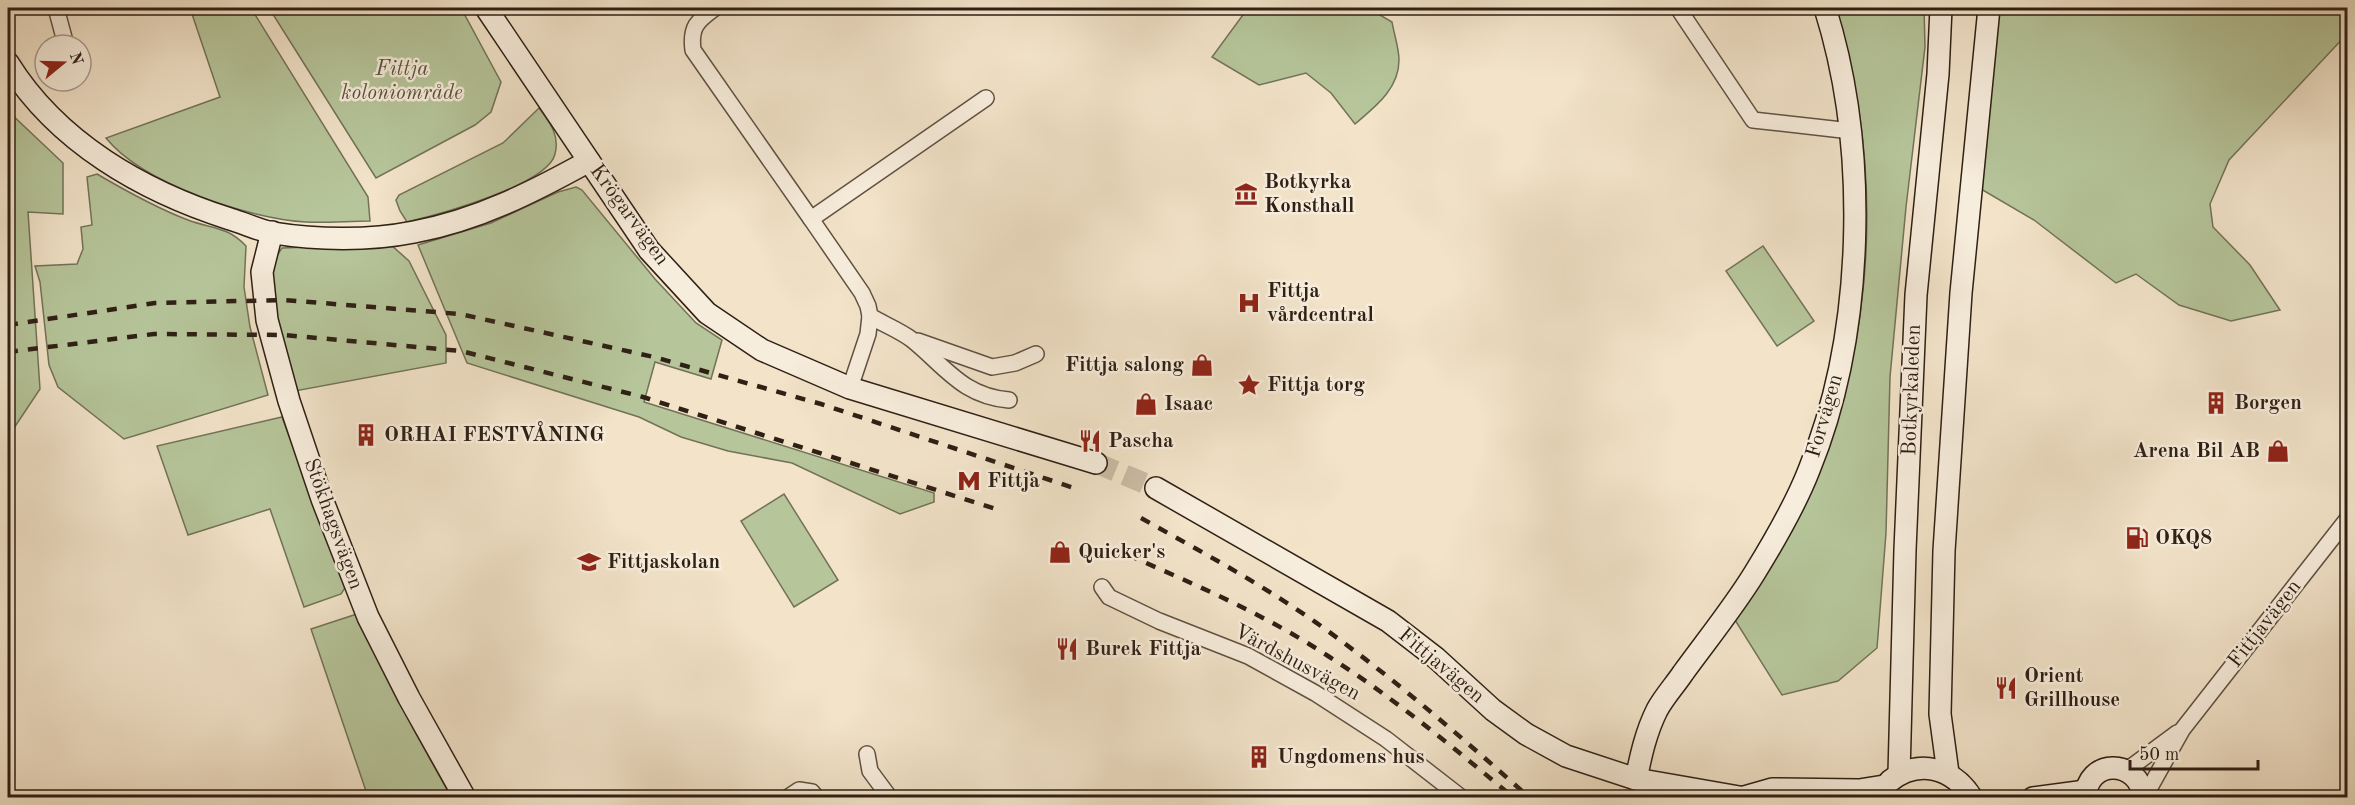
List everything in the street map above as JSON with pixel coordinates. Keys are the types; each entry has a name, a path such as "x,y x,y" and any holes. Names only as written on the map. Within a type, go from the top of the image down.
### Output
{"street":[{"path":"56,8 63,33"},
{"name":"Krögarvägen","path":"486,8 649,250 707,313 762,350 850,387 1096,463"},
{"path":"715,8 696,23 693,50 862,293 868,306 870,316 868,334 850,387"},
{"path":"1678,8 1753,120 1851,131"},
{"name":"Forvägen","path":"1635,779 1646,734 1658,708 1749,582 1794,504 1810,469 1836,383 1848,319 1855,231 1851,131 1843,81 1825,8"},
{"name":"Botkyrkaleden","path":"1887,786 1901,743 1905,550 1916,295 1938,74 1941,8"},
{"name":"Botkyrkaleden","path":"1948,773 1940,714 1944,551 1961,292 1989,8"},
{"path":"8,63 16,76 50,116 84,147 102,159 138,182 204,211 272,232 327,237 375,237 411,233 445,225 502,206 590,161"},
{"path":"811,219 986,98"},
{"name":"Stökhagsvägen","path":"272,232 262,272 267,320 289,401 322,499 368,617 419,717 465,798"},
{"path":"870,316 910,338 992,367 1015,363 1036,354"},
{"path":"910,338 966,387 993,398 1009,400"},
{"name":"Fittjavägen","path":"1156,488 1388,621 1436,658 1493,710 1526,734 1566,756 1635,779 1744,797 1772,789 1859,790 1887,786"},
{"name":"Fittjavägen","path":"2144,798 2182,730 2348,518"},
{"name":"Värdshusvägen","path":"1102,587 1108,597 1159,621 1248,656 1315,693 1386,739 1462,798"},
{"name":"Fittjavägen","path":"2127,770 2182,730"},
{"path":"867,754 870,771 890,798"},
{"path":"1887,786 1911,769 1930,768 1948,773 1964,785 1972,798"},
{"path":"2033,798 2086,794 2090,780 2098,773 2108,768 2119,768 2136,776 2143,789 2144,798"},
{"path":"787,798 799,790 812,792 817,798"}],"green space":[{"path":"209,8 251,8 368,197 370,221 306,222 256,214 227,206 170,184 144,170 106,138 220,97 192,14"},
{"name":"Fittja koloniområde","path":"269,8 461,8 501,82 491,112 475,125 376,178"},
{"path":"1248,8 1368,8 1392,22 1399,55 1395,80 1384,96 1355,124 1331,93 1306,73 1259,85 1212,57"},
{"path":"1836,8 1924,8 1925,47 1906,207 1890,377 1886,533 1877,648 1838,681 1782,695 1735,620 1780,551 1815,479 1841,404 1858,326 1866,247 1865,168 1855,88"},
{"path":"1996,8 2347,8 2347,34 2229,160 2210,204 2213,227 2250,265 2280,310 2231,321 2179,305 2136,274 2116,283 2034,220 1981,189"},
{"path":"539,108 550,124 556,141 555,154 548,166 533,177 490,197 407,222 396,200 399,195 503,143"},
{"path":"8,111 63,163 63,214 28,212 40,389 8,437"},
{"path":"97,174 164,210 226,231 246,246 244,287 250,327 268,395 124,439 58,387 49,365 40,282 35,266 77,264 83,249 81,227 92,225 87,177"},
{"path":"576,187 582,190 655,279 696,323 722,340 711,379 655,362 644,402 934,493 934,502 900,514 792,463 728,451 681,437 639,417 467,363 418,245 491,223 558,192"},
{"path":"390,244 409,261 446,335 446,363 295,391 273,313 270,281 274,260 282,248"},
{"path":"1763,246 1814,321 1777,346 1726,271"},
{"path":"282,417 345,588 341,594 304,607 270,509 188,535 157,446"},
{"path":"784,494 838,580 794,607 741,521"},
{"path":"357,614 414,730 451,797 368,797 311,629"}],"tunnel":[{"path":"1096,463 1156,488"}],"railway":[{"path":"8,325 155,303 284,300 460,314 654,357 821,404 1080,490"},
{"path":"8,352 154,334 284,335 461,351 643,397 996,509"},
{"path":"1141,518 1243,576 1316,623 1413,697 1530,798"},
{"path":"1128,555 1230,601 1304,641 1400,706 1514,798"}],"place":[{"name":"Botkyrka Konsthall","path":"1246,194"},
{"name":"Fittja vårdcentral","path":"1249,303"},
{"name":"Fittja salong","path":"1202,365"},
{"name":"Fittja torg","path":"1249,385"},
{"name":"Borgen","path":"2216,403"},
{"name":"Isaac","path":"1146,404"},
{"name":"ORHAI FESTVÅNING","path":"366,435"},
{"name":"Pascha","path":"1090,441"},
{"name":"Arena Bil AB","path":"2278,451"},
{"name":"Fittja","path":"969,481"},
{"name":"OKQ8","path":"2137,538"},
{"name":"Quicker's","path":"1060,552"},
{"name":"Fittjaskolan","path":"589,562"},
{"name":"Burek Fittja","path":"1067,649"},
{"name":"Orient Grillhouse","path":"2006,688"},
{"name":"Ungdomens hus","path":"1259,757"}]}
